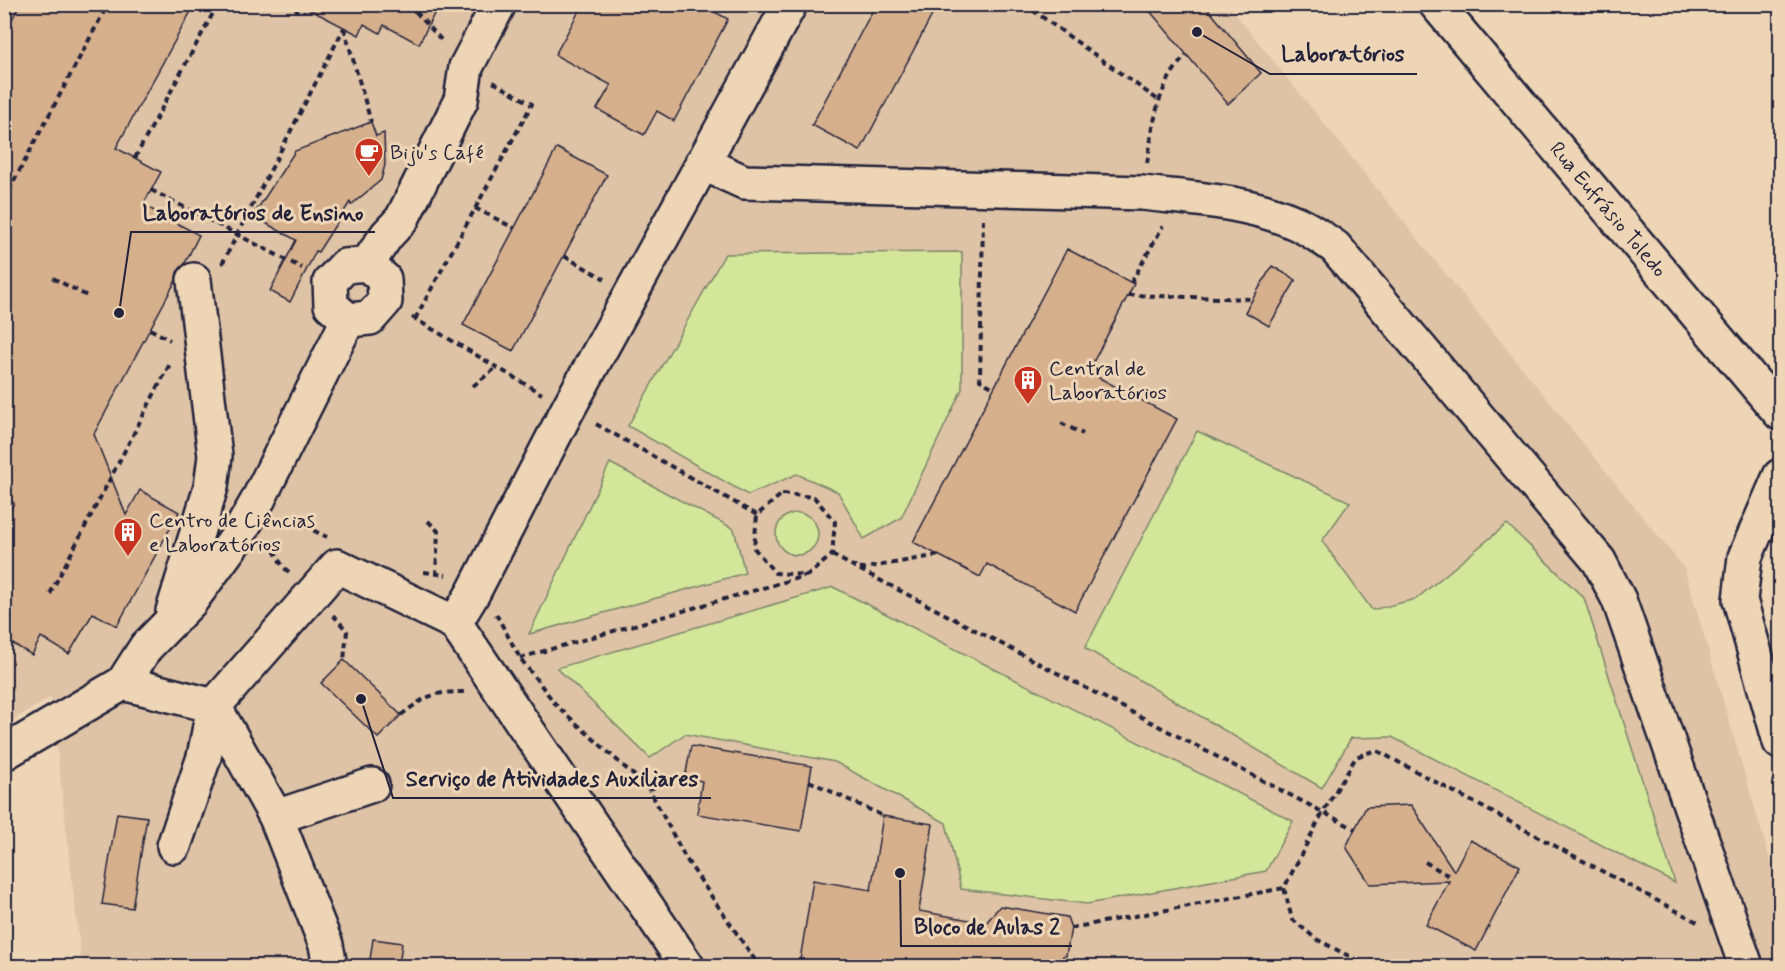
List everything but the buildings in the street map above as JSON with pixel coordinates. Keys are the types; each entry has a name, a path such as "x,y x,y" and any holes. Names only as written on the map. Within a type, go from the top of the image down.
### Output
{"street":[{"path":"367,264 387,235 402,219 461,100 466,67 499,4"},
{"path":"455,623 473,593 568,409 790,4"},
{"name":"Rua Eufrásio Toledo","path":"1436,4 1780,413"},
{"path":"702,163 744,182 1142,193 1243,206 1296,223 1335,247 1599,561 1619,600 1743,956"},
{"path":"367,264 384,279 385,302 370,318 348,320 331,305 330,282 345,266 367,264"},
{"path":"169,624 211,487 215,456 194,280"},
{"path":"4,753 123,683 146,647 190,602 236,539 258,500 348,320"},
{"path":"1780,476 1745,557 1740,600 1780,742"},
{"path":"174,846 204,758 214,706 337,566 455,623 687,966"},
{"path":"123,683 214,706 276,817 326,945 330,966"},
{"path":"276,817 372,786"}],"path":[{"path":"4,200 108,4"},
{"path":"135,158 218,4"},
{"path":"296,12 300,4"},
{"path":"1024,4 1158,100"},
{"path":"344,28 371,122"},
{"path":"1142,193 1158,100 1172,72 1186,55"},
{"path":"415,319 532,104"},
{"path":"983,189 980,380 994,388"},
{"path":"151,190 330,282"},
{"path":"1131,283 1180,198"},
{"path":"475,208 514,228"},
{"path":"564,256 631,293"},
{"path":"52,278 89,297"},
{"path":"1128,295 1252,299"},
{"path":"385,302 568,409 757,515"},
{"path":"150,329 180,345"},
{"path":"473,386 496,367"},
{"path":"1061,423 1083,434"},
{"path":"520,658 808,575 832,555 835,522 814,497 782,494 757,515 754,548 775,573 808,575"},
{"path":"428,521 438,531 436,574"},
{"path":"832,555 1322,814 1355,829"},
{"path":"859,569 939,555"},
{"path":"401,715 427,696 442,692 501,692"},
{"path":"1368,966 1316,939 1292,919 1284,888 1322,814 1356,757 1377,750 1743,956"},
{"path":"649,789 685,778"},
{"path":"809,781 883,816"},
{"path":"1425,862 1451,878"},
{"path":"1071,927 1284,888"}],"shaded area":[{"path":"5,5 1228,5 1684,568 1780,894 1780,966 82,966 51,697 5,725"}],"green space":[{"path":"962,252 962,389 901,518 864,539 838,492 797,474 748,495 628,426 725,254"},
{"path":"1197,431 1350,502 1322,541 1372,610 1416,599 1507,524 1584,598 1675,883 1392,737 1351,738 1322,788 1085,648"},
{"path":"610,463 734,529 745,573 529,634"},
{"path":"797,513 805,514 812,519 817,526 817,542 812,549 805,554 797,555 789,554 782,549 777,542 776,534 777,526 782,519 789,514"},
{"path":"833,587 1293,821 1266,871 1087,904 961,889 946,823 835,762 685,734 650,758 557,668"}],"place":[{"name":"Laboratórios","path":"1197,32"},
{"name":"Biju's Café","path":"369,178"},
{"name":"Laboratórios de Ensino","path":"119,313"},
{"name":"Central de Laboratórios","path":"1028,406"},
{"name":"Centro de Ciências e Laboratórios","path":"128,558"},
{"name":"Serviço de Atividades Auxiliares","path":"361,699"},
{"name":"Bloco de Aulas 2","path":"900,873"}]}
